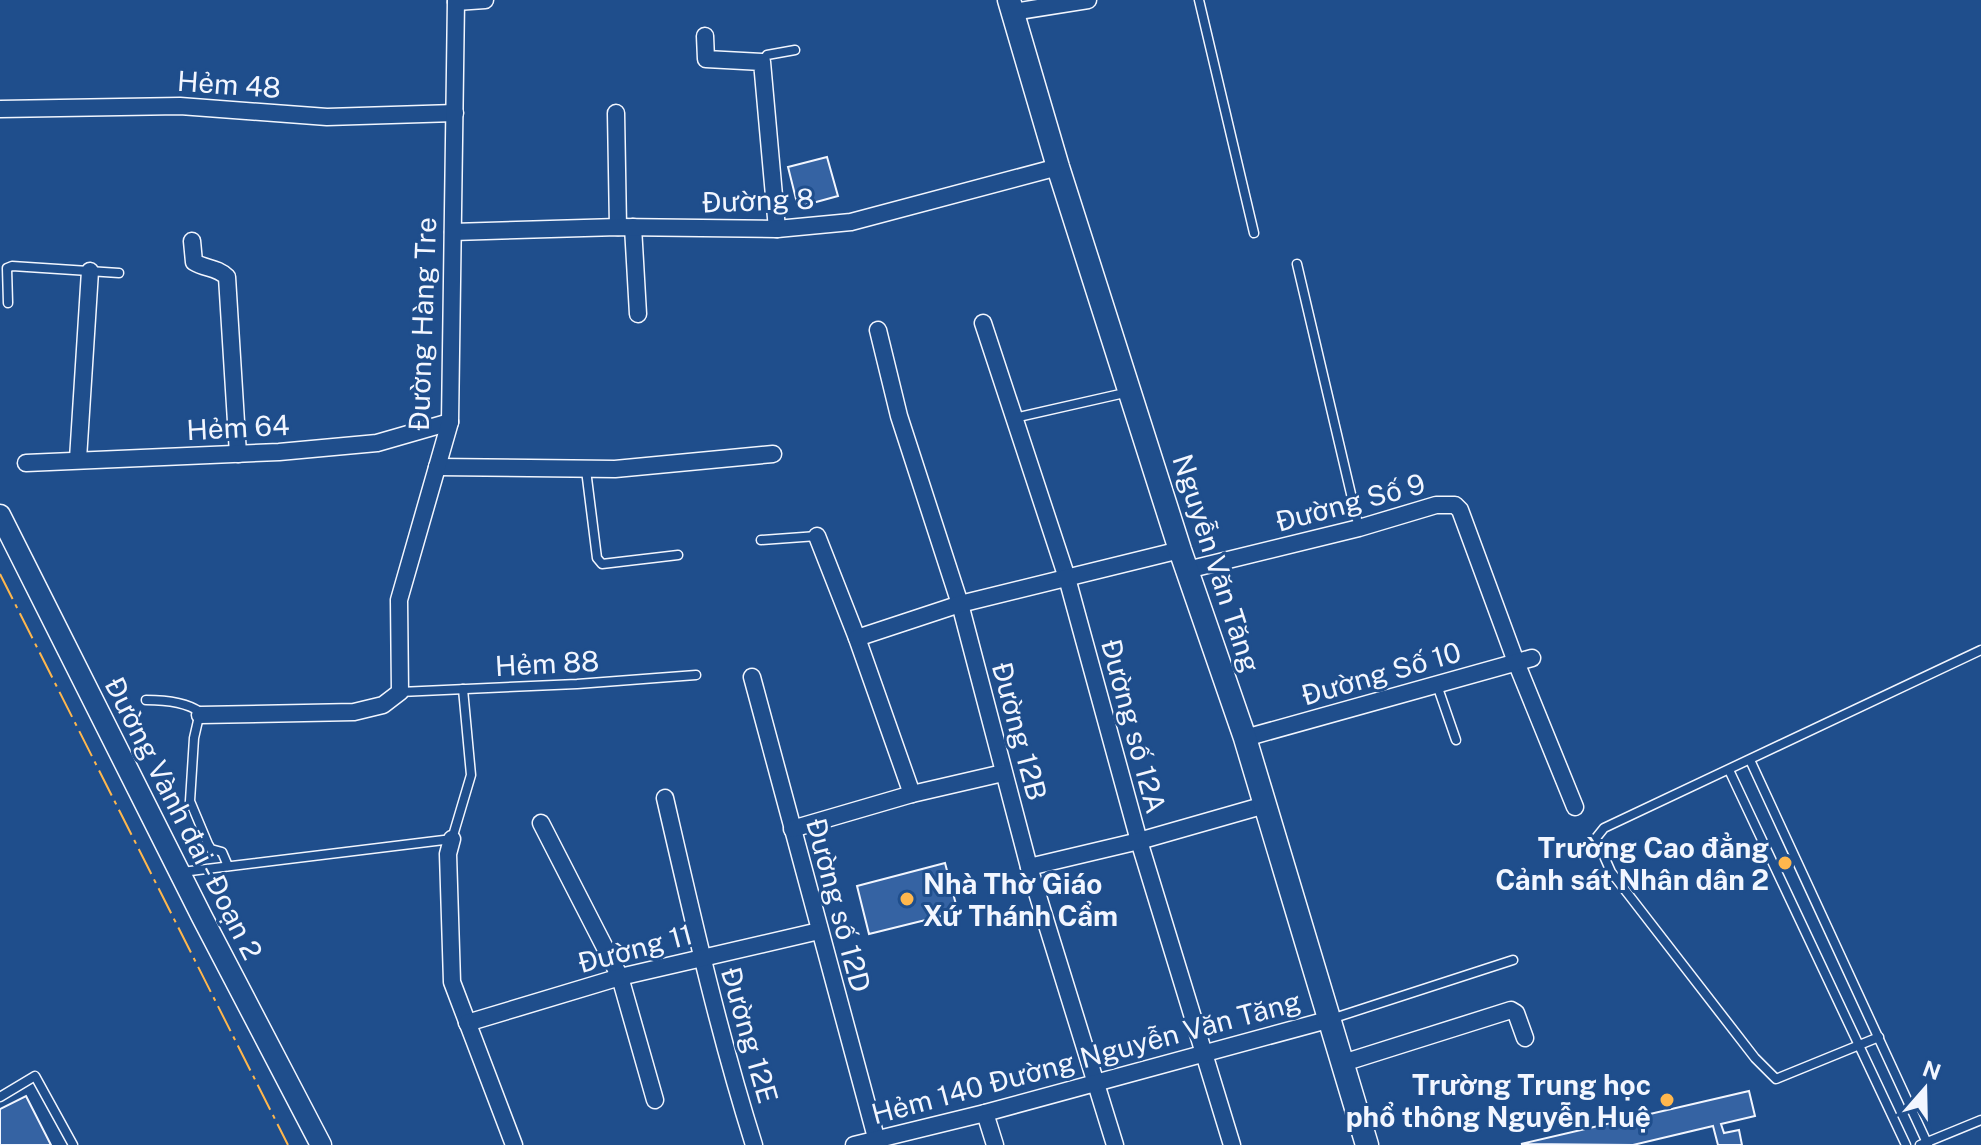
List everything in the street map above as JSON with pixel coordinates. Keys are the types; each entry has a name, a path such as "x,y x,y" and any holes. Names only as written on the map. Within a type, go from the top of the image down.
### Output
{"main road":[{"name":"Nguyễn Văn Tăng","path":"1011,6 1058,167 1184,560 1245,738 1367,1145"}],"street":[{"path":"456,1 485,0"},
{"path":"1011,6 1088,0"},
{"name":"Đường Hàng Tre","path":"400,692 399,600 450,422 456,1"},
{"path":"705,36 706,59 762,62 777,229"},
{"name":"Hẻm 48","path":"0,109 180,106 327,117 455,113"},
{"path":"616,113 625,227 638,314"},
{"name":"Đường 8","path":"453,232 625,227 777,229 851,222 1058,167"},
{"path":"192,241 194,262 221,271 227,277 238,454"},
{"path":"78,459 90,271"},
{"name":"Đường số 12A","path":"983,323 1067,578 1139,841 1232,1145"},
{"name":"Đường 12B","path":"878,330 899,416 960,604 1029,867 1115,1145"},
{"name":"Hẻm 64","path":"26,463 238,454 377,443 450,422"},
{"path":"437,467 586,470 773,454"},
{"name":"Đường Số 9","path":"857,638 960,604 1067,578 1359,528 1436,505 1455,505 1460,510 1524,660"},
{"name":"Đường Vành đai - Đoạn 2","path":"0,515 321,1145"},
{"path":"817,536 912,794"},
{"path":"1524,660 1575,807"},
{"name":"Đường Số 10","path":"1245,738 1524,660"},
{"name":"Đường số 12D","path":"752,677 877,1142"},
{"path":"200,715 354,712 383,705 400,692"},
{"path":"792,829 912,794 1003,773"},
{"name":"Đường 12E","path":"665,798 701,956 754,1145"},
{"path":"1029,867 1139,841 1265,805"},
{"path":"541,823 620,977 655,1100"},
{"path":"452,839 448,854 452,982 514,1145"},
{"name":"Đường 11","path":"467,1023 620,977 819,931"},
{"path":"1343,1063 1511,1010 1516,1013 1525,1038"},
{"name":"Hẻm 140 Đường Nguyễn Văn Tăng","path":"854,1145 877,1142 1331,1019"},
{"path":"985,1113 995,1145"}],"lane":[{"path":"1199,0 1254,233"},
{"path":"762,62 767,55 795,50"},
{"path":"1297,264 1359,528"},
{"path":"8,303 7,268 12,266 119,273"},
{"path":"1014,418 1130,392"},
{"path":"586,470 597,558 602,564 678,555"},
{"path":"761,540 817,536"},
{"path":"1879,1037 1776,1079 1755,1058 1611,872 1596,838 1604,828 1981,650"},
{"name":"Hẻm 88","path":"400,692 696,675"},
{"path":"1437,685 1456,740"},
{"path":"181,872 452,839 471,775 463,689"},
{"path":"146,700 198,709 200,715 194,738 190,801 208,844 211,849 222,852 228,866"},
{"path":"1750,760 1879,1037 1925,1144 1981,1122"},
{"path":"1729,770 1906,1145"},
{"path":"1331,1019 1513,960"},
{"path":"0,1097 35,1076 73,1145"}],"building":[{"path":"827,157 838,196 798,207 788,167"},
{"name":"Nhà Thờ Giáo Xứ Thánh Cẩm","path":"945,863 958,912 869,934 857,886"},
{"path":"1749,1091 1755,1116 1721,1124 1724,1133 1739,1130 1742,1145 1718,1145 1713,1126 1633,1145 1521,1144"},
{"path":"26,1096 51,1145 0,1145 0,1109"}],"power":[{"path":"0,574 288,1145"}],"place":[{"name":"Trường Cao đẳng Cảnh sát Nhân dân 2","path":"1785,863"},
{"name":"Nhà Thờ Giáo Xứ Thánh Cẩm","path":"907,899"},
{"name":"Trường Trung học phổ thông Nguyễn Huệ","path":"1667,1100"}]}
